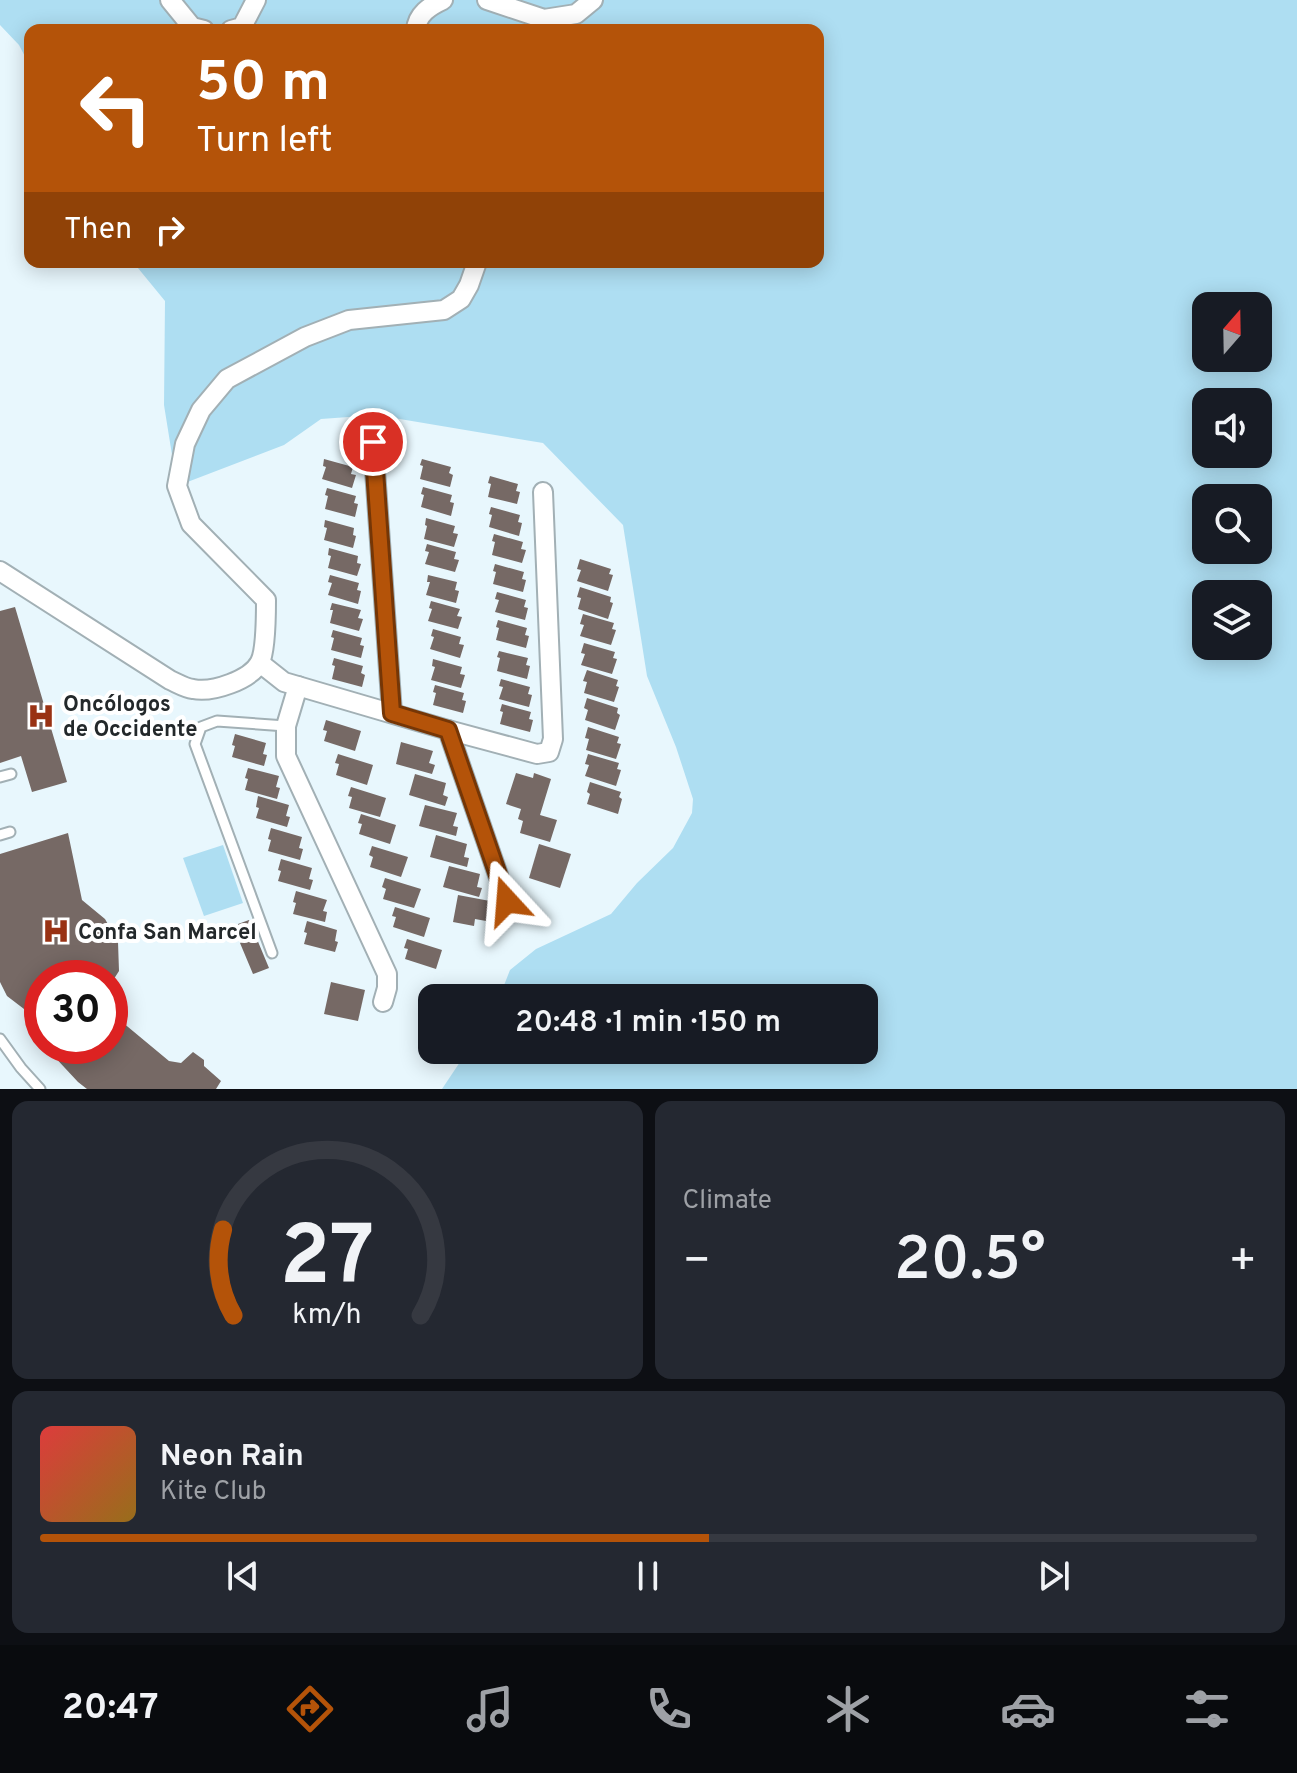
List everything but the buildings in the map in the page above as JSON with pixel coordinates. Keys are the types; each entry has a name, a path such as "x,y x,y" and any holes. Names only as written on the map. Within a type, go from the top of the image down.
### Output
{"street":[{"path":"170,0 190,24"},
{"path":"244,24 256,0"},
{"path":"417,24 427,7 443,0"},
{"path":"487,0 544,19 576,14 593,0"},
{"path":"0,571 170,680 194,690 240,681 260,663 266,600 191,524 177,486 185,444 201,410 227,379 305,337 349,320 444,310 461,299 475,268"},
{"path":"373,442 392,713"},
{"path":"260,663 284,682 537,754 549,752 553,739 543,492"},
{"path":"298,686 286,726 286,756 387,974 383,1002"},
{"path":"448,730 507,901"}],"lane":[{"path":"272,953 195,744 201,727 217,721 286,726"},
{"path":"0,1039 40,1089"}],"shaded area":[{"path":"0,0 1297,0 1297,1089 442,1089 459,1064 878,1064 878,984 504,984 510,970 536,949 611,914 673,848 692,813 693,799 676,747 647,676 623,525 543,443 376,415 321,419 284,445 177,486 164,405 165,301 138,268 824,268 824,24 24,24 24,55 0,25"},
{"path":"223,845 243,903 204,916 183,858"}],"place":[{"name":"Oncólogos de Occidente","path":"41,716"},
{"name":"Confa San Marcel","path":"56,931"}],"route":[{"path":"373,442 392,713 448,730 507,901"}]}
